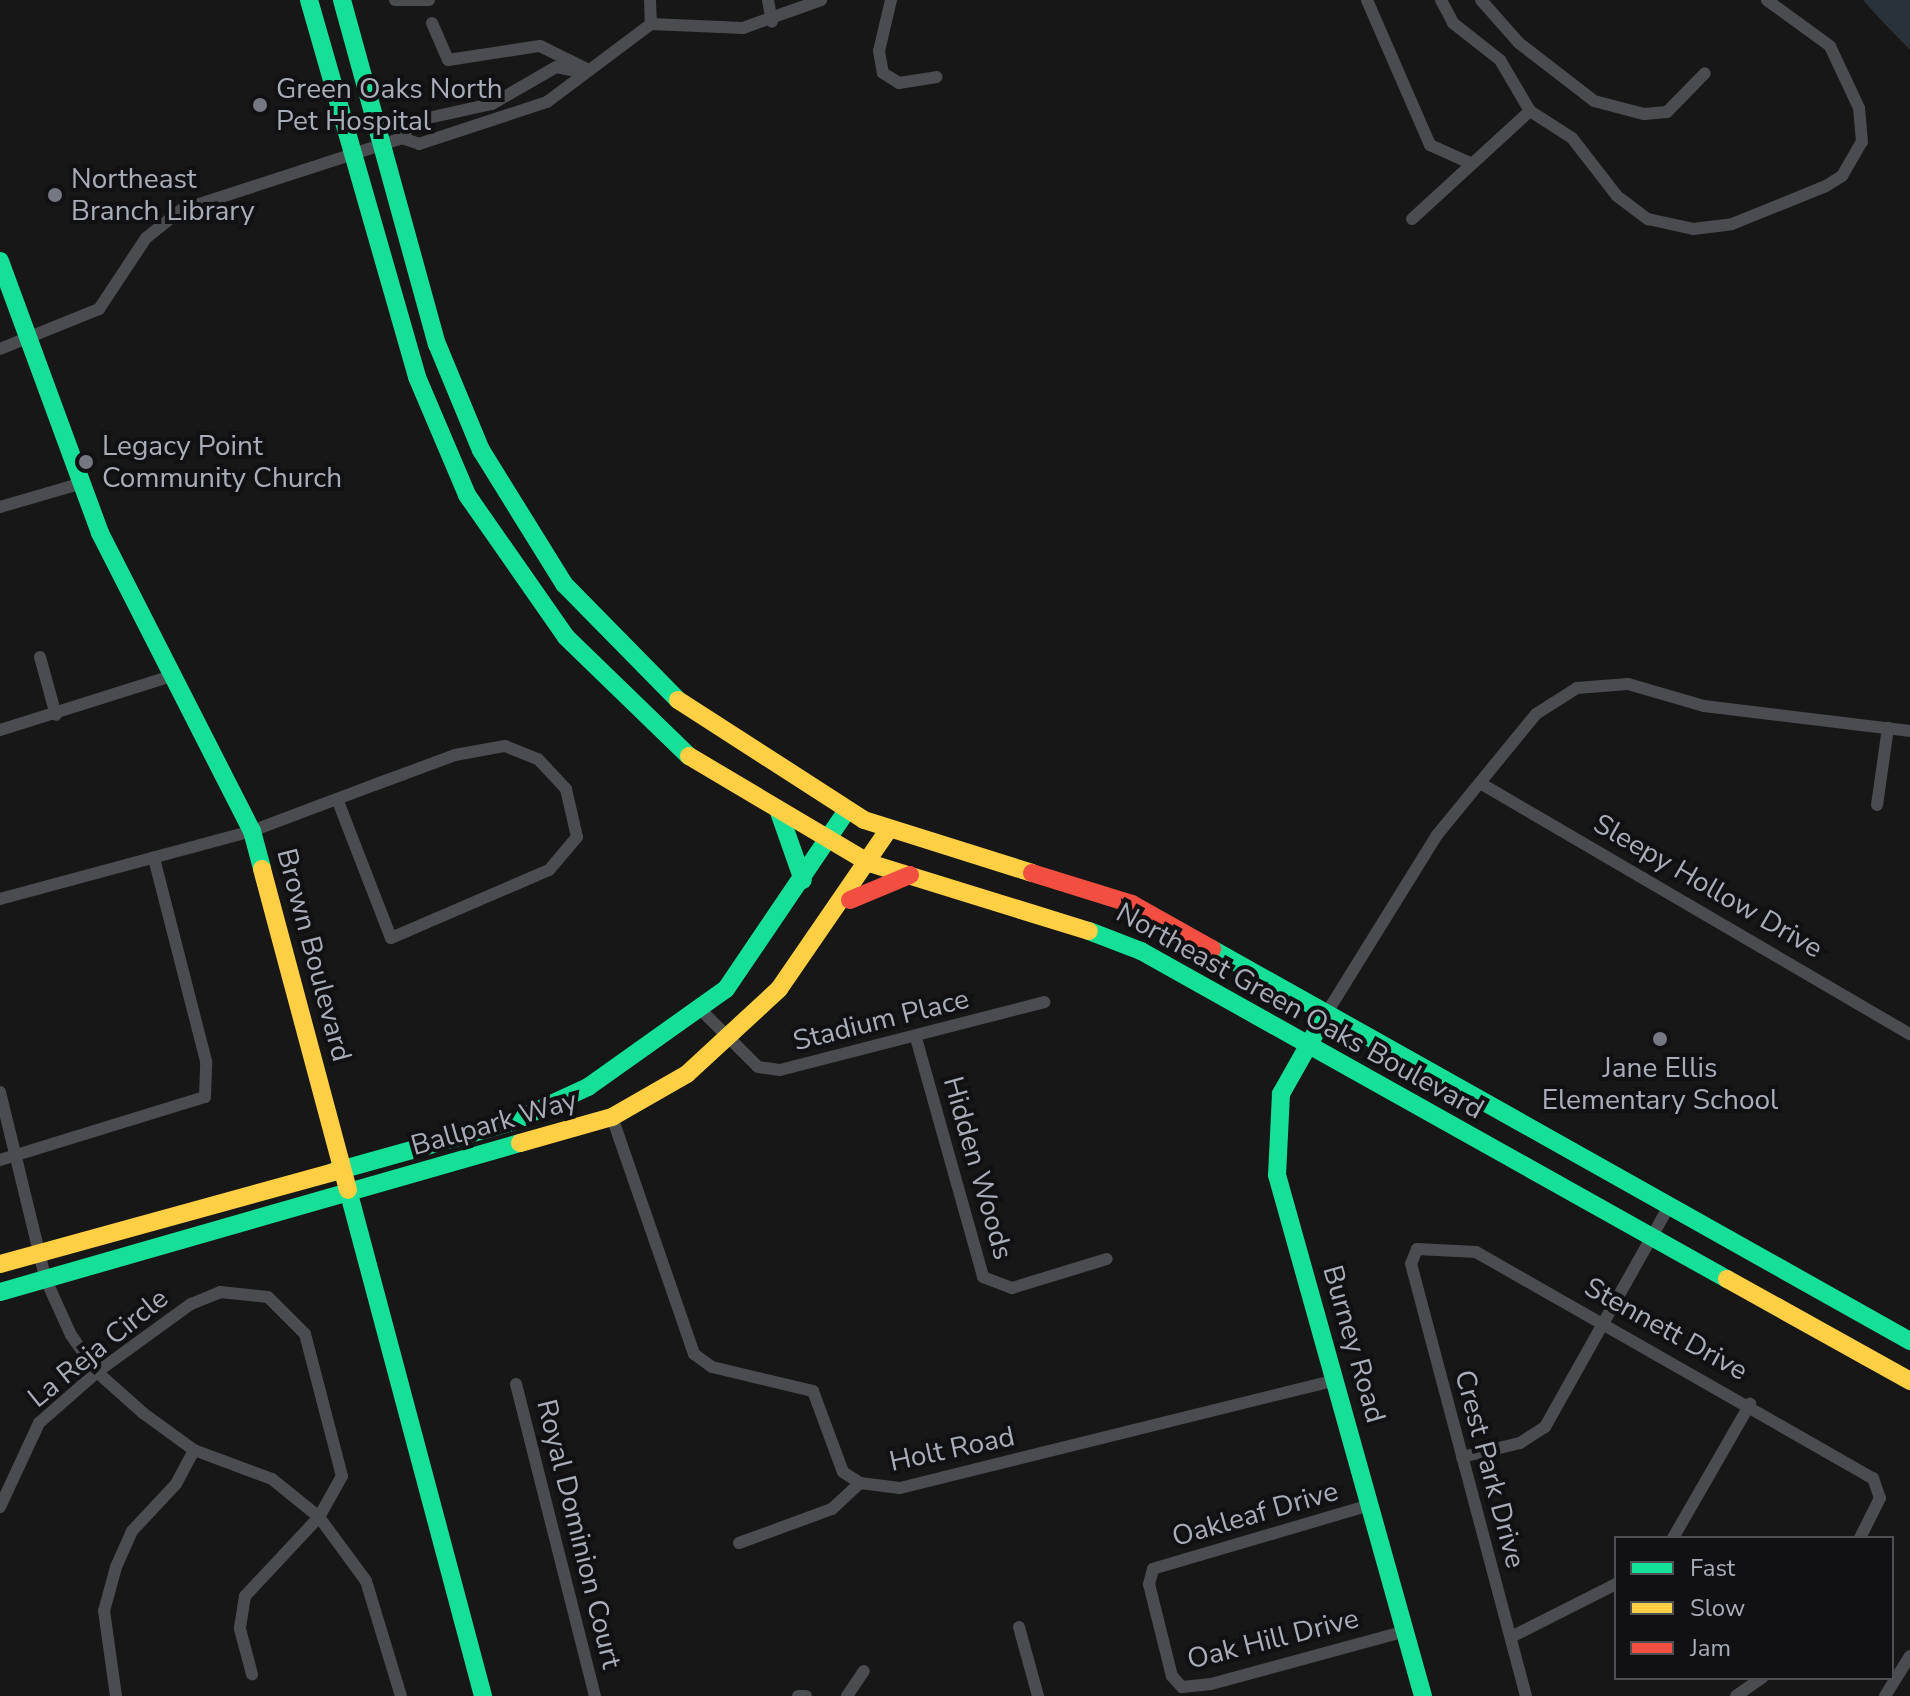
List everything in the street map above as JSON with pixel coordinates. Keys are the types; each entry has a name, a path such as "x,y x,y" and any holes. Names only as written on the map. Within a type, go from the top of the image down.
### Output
{"main road":[{"name":"Northeast Green Oaks Boulevard","path":"309,0 417,377 486,529 536,601 622,699 693,760 827,842 869,863 918,874 1101,934 1310,1042 1910,1381"},
{"name":"Northeast Green Oaks Boulevard","path":"342,0 380,145 463,411 496,479 564,584 623,650 709,727 847,810 889,829 1106,893 1910,1341"},
{"name":"Brown Boulevard","path":"0,261 82,483 171,676 252,831 483,1696"},
{"path":"778,810 803,880"},
{"name":"Ballpark Way","path":"0,1264 536,1113 702,1011 756,954 847,810"},
{"name":"Ballpark Way","path":"0,1292 612,1117 729,1038 787,980 844,903 889,829"},
{"path":"844,903 872,885 918,874"},
{"name":"Burney Road","path":"1326,1014 1281,1094 1274,1152 1423,1696"}],"street":[{"path":"395,0 414,4 429,0"},
{"path":"650,0 651,24"},
{"path":"768,0 772,22"},
{"path":"0,349 29,341 99,309 146,238 181,210 404,137 419,144 521,112 573,87 584,70 651,24 717,29 772,22 821,0"},
{"path":"891,0 879,51 883,73 899,83 937,77"},
{"path":"1367,0 1404,71 1430,145 1468,162"},
{"path":"1441,0 1453,23 1500,60 1530,111 1572,138 1617,196 1648,219 1676,226 1732,224 1826,186 1858,151 1859,108 1824,38 1767,0"},
{"path":"1481,0 1519,43 1594,101 1644,114 1667,112 1705,73"},
{"path":"432,23 448,60 540,46 584,70"},
{"path":"404,137 410,122 492,104 556,67 584,70"},
{"path":"1412,219 1423,202 1456,182 1468,162 1530,111"},
{"path":"0,507 82,483"},
{"path":"40,657 56,715"},
{"path":"0,730 56,715 171,676"},
{"path":"1326,1014 1437,835 1549,701 1595,684 1665,691 1704,706 1910,731"},
{"path":"1877,805 1888,728"},
{"path":"0,899 252,831 337,799 455,755 505,746 538,759 566,789 577,814 574,844 549,870 391,938 337,799"},
{"name":"Sleepy Hollow Drive","path":"1480,783 1910,1034"},
{"path":"0,1160 205,1097 206,1061 154,858"},
{"name":"Stadium Place","path":"702,1011 758,1067 780,1070 916,1038 1044,1002"},
{"name":"Hidden Woods","path":"916,1038 983,1277 1012,1288 1107,1259"},
{"path":"0,1092 18,1155 46,1280 97,1372 194,1450 272,1479 319,1517 366,1581 401,1696"},
{"name":"Holt Road","path":"612,1117 694,1354 712,1367 813,1391 843,1472 860,1483 900,1488 1337,1380"},
{"path":"1462,1457 1520,1443 1545,1427 1668,1208"},
{"name":"Stennett Drive","path":"1409,1254 1476,1252 1604,1320 1873,1478 1881,1494 1861,1536"},
{"name":"Crest Park Drive","path":"1409,1254 1526,1696"},
{"name":"La Reja Circle","path":"0,1507 39,1423 97,1372 191,1304 220,1292 268,1297 305,1334 342,1476 319,1517 245,1596 240,1629 252,1674"},
{"name":"Royal Dominion Court","path":"516,1384 595,1696"},
{"path":"1674,1536 1750,1404"},
{"path":"116,1696 104,1611 116,1567 132,1531 176,1484 194,1450"},
{"path":"739,1543 832,1509 860,1483"},
{"name":"Oakleaf Drive","path":"1153,1569 1370,1505"},
{"name":"Oak Hill Drive","path":"1153,1569 1149,1584 1172,1676 1182,1687 1406,1631"},
{"path":"1511,1637 1614,1585"},
{"path":"1019,1627 1038,1696"},
{"path":"1885,1696 1910,1656"},
{"path":"847,1696 864,1671"},
{"path":"1736,1696 1759,1680"},
{"path":"798,1696 806,1696"}],"shaded area":[{"path":"1863,0 1910,0 1910,50 1881,20"}],"traffic: fast":[{"path":"309,0 417,377 467,495 566,637 689,756"},
{"path":"342,0 437,344 481,450 564,584 678,700"},
{"path":"0,261 100,533 252,831 262,869"},
{"path":"333,1172 512,1122 588,1087 726,989 847,810"},
{"path":"779,812 803,880"},
{"path":"1089,931 1141,951 1727,1279"},
{"path":"1212,949 1910,1341"},
{"path":"1326,1014 1281,1094 1277,1175 1423,1696"},
{"path":"0,1292 520,1143"},
{"path":"348,1190 483,1696"}],"traffic: slow":[{"path":"678,700 864,820 1032,873"},
{"path":"689,756 869,863 1089,931"},
{"path":"520,1143 612,1117 687,1074 779,989 889,829"},
{"path":"262,869 348,1190"},
{"path":"0,1264 333,1172"},
{"path":"1727,1279 1910,1381"}],"traffic: jam":[{"path":"1032,873 1132,904 1212,949"},
{"path":"850,900 910,875"}],"place":[{"name":"Green Oaks North Pet Hospital","path":"260,105"},
{"name":"Northeast Branch Library","path":"55,195"},
{"name":"Legacy Point Community Church","path":"86,462"},
{"name":"Jane Ellis Elementary School","path":"1660,1039"}]}
